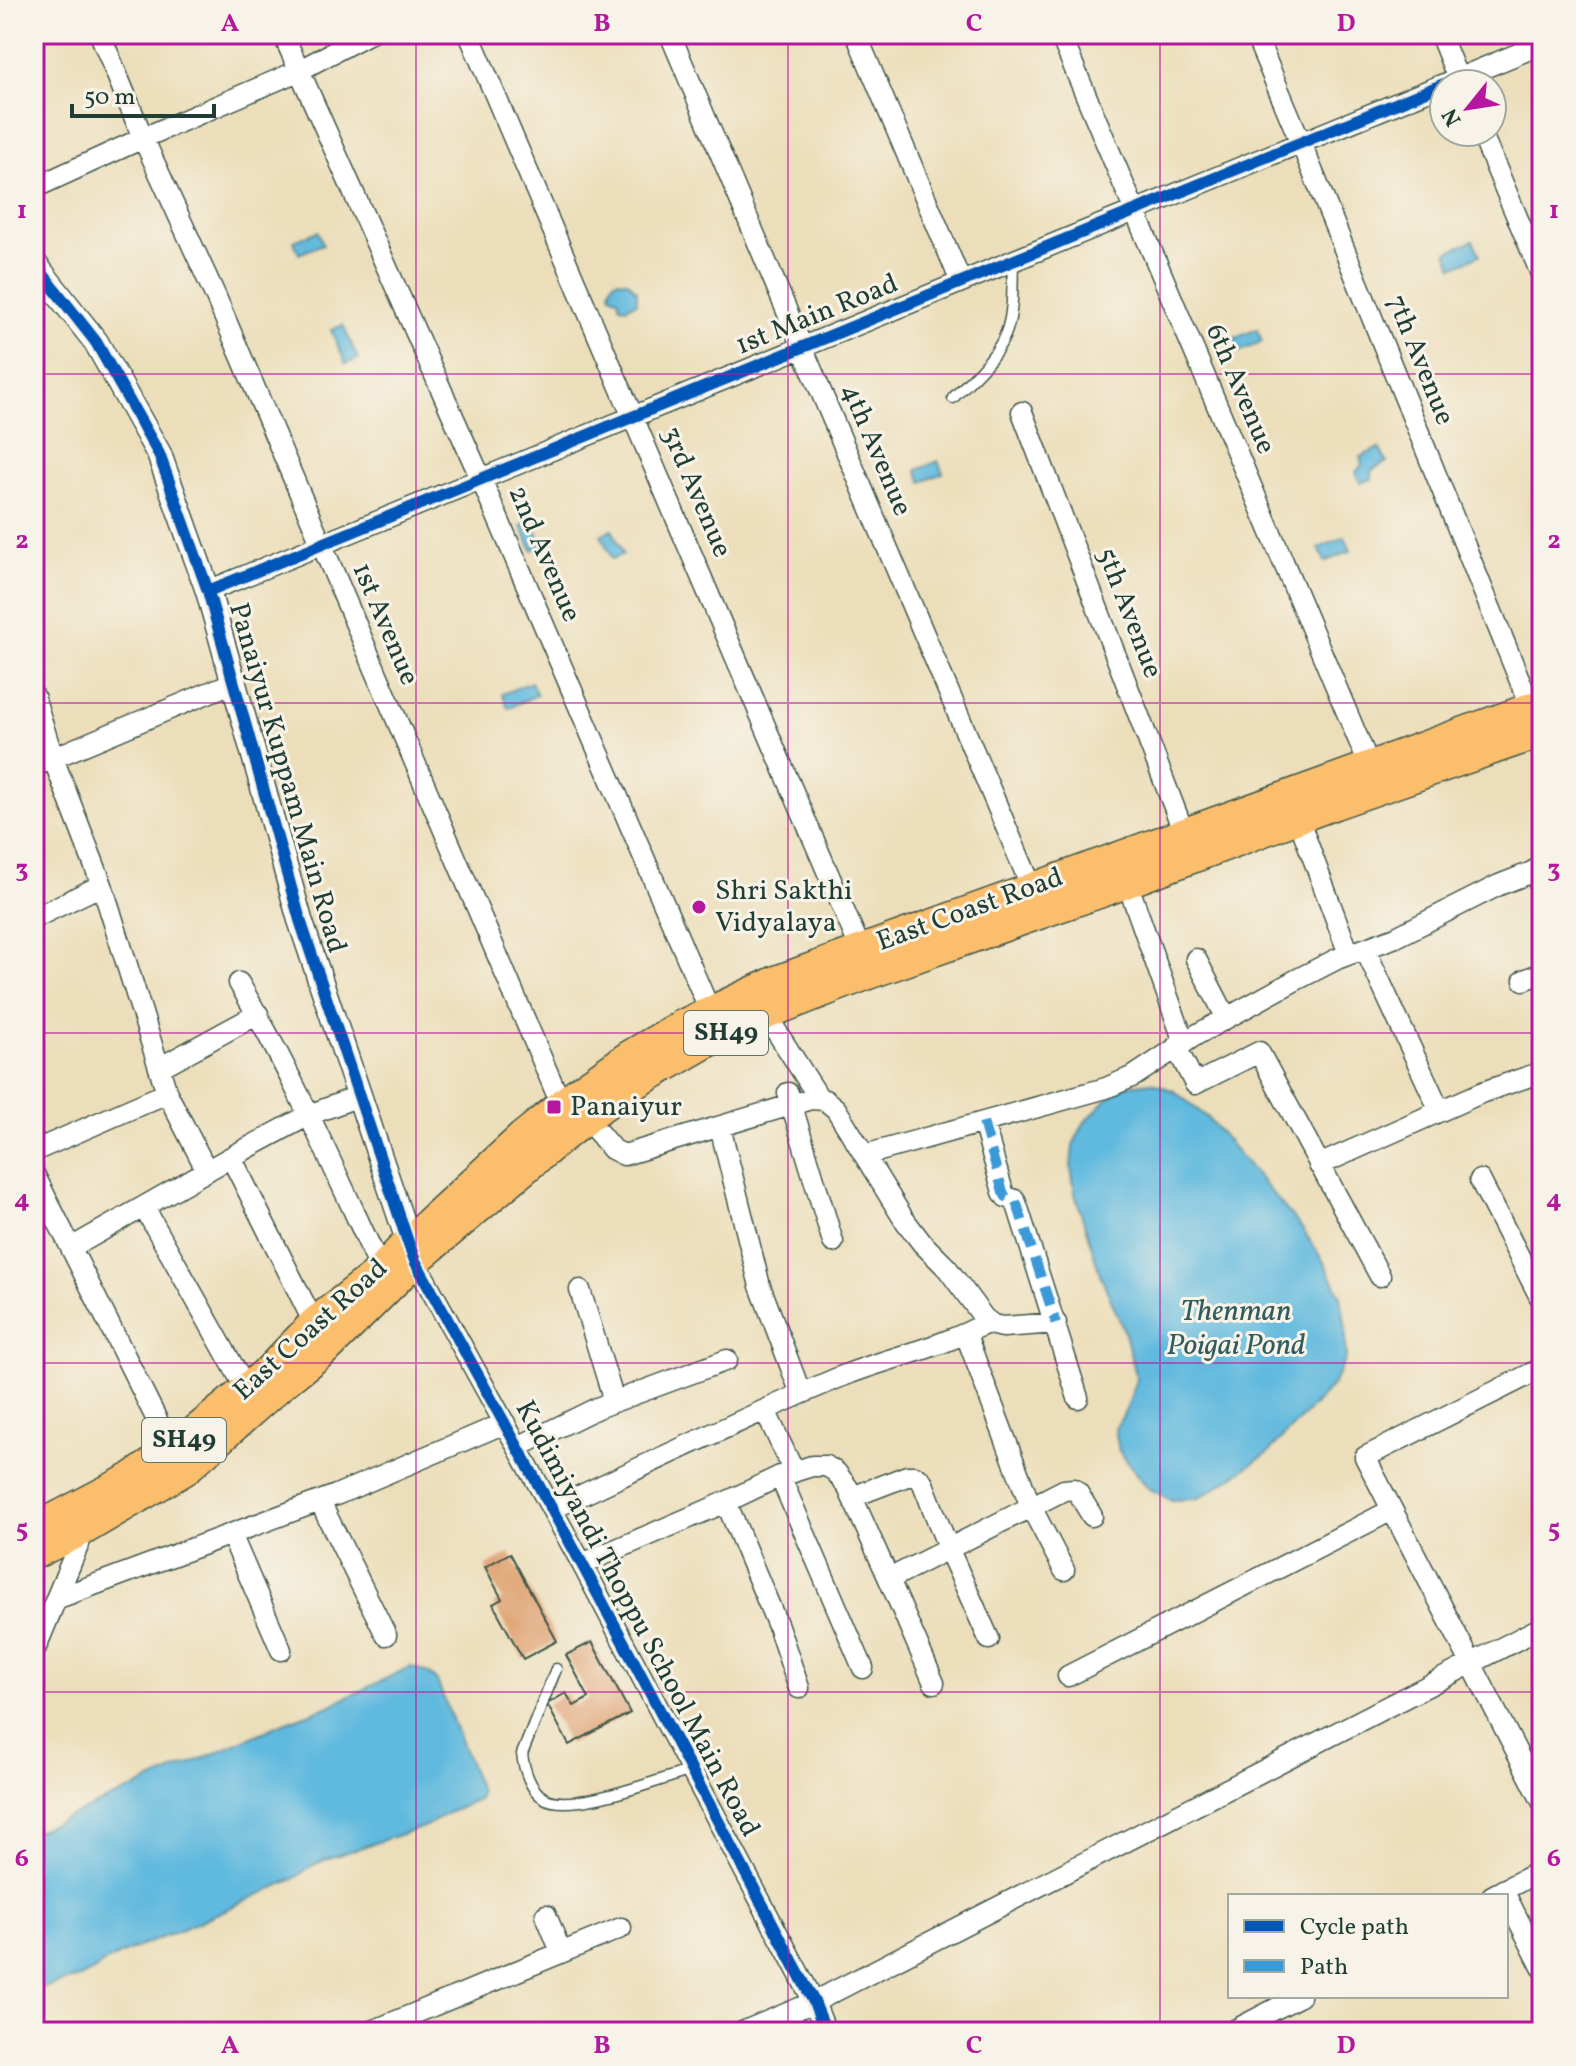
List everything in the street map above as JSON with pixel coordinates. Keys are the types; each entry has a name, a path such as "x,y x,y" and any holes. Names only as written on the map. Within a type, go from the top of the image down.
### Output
{"main road":[{"name":"East Coast Road","path":"34,1554 85,1529 185,1470 330,1346 412,1251 574,1111 629,1056 710,1011 776,981 866,961 1127,882 1298,818 1370,767 1538,715"},
{"name":"East Coast Road","path":"574,1111 866,961 1032,888 1184,833 1332,793 1538,715"},
{"name":"East Coast Road","path":"34,1529 131,1478 172,1450 269,1370 314,1323 381,1270 412,1251"}],"street":[{"name":"1st Avenue","path":"100,34 321,544 574,1111 612,1149 624,1155 720,1127"},
{"name":"2nd Avenue","path":"283,34 481,479 710,1011"},
{"path":"34,188 298,71 368,34"},
{"name":"3rd Avenue","path":"469,34 866,961"},
{"name":"4th Avenue","path":"670,34 1032,888"},
{"path":"856,34 961,282"},
{"name":"6th Avenue","path":"1060,34 1370,767"},
{"name":"7th Avenue","path":"1255,34 1538,715"},
{"path":"1440,34 1448,68"},
{"name":"1st Main Road","path":"1487,68 1542,44"},
{"name":"1st Main Road","path":"208,591 1428,93"},
{"path":"1488,148 1542,276"},
{"name":"Panaiyur Kuppam Main Road","path":"34,263 96,342 159,454 208,591 300,920 412,1251"},
{"name":"5th Avenue","path":"1022,412 1184,833"},
{"path":"43,762 234,682"},
{"path":"34,696 43,762 102,885 167,1093 207,1171"},
{"path":"1298,818 1357,951 1440,1111"},
{"path":"865,1155 1106,1088 1134,1076 1226,1017 1294,981 1357,951 1396,937 1538,869 1542,893"},
{"path":"1127,882 1195,1084 1259,1052 1380,1276"},
{"path":"34,918 102,885"},
{"path":"1196,959 1226,1017"},
{"path":"239,983 309,1115 381,1270"},
{"path":"159,1068 258,1014"},
{"path":"766,1015 819,1098"},
{"path":"1319,1165 1483,1092 1542,1072"},
{"path":"34,1151 167,1093"},
{"path":"71,1248 309,1115 359,1096"},
{"path":"801,1394 760,1286 720,1127 790,1099 819,1098 836,1109 903,1218 925,1247 947,1268 988,1322 1003,1327 1056,1323"},
{"path":"790,1099 833,1242"},
{"path":"983,1122 1003,1192 1006,1197 1015,1200 1018,1208 1078,1398"},
{"path":"231,1157 314,1323"},
{"path":"34,1174 172,1450"},
{"path":"1480,1180 1542,1301"},
{"path":"144,1207 246,1389"},
{"name":"Kudimiyandi Thoppu School Main Road","path":"412,1251 692,1770 814,2002 826,2032"},
{"path":"580,1290 614,1401"},
{"path":"552,1509 801,1394 844,1376 966,1335 988,1322"},
{"path":"966,1335 1031,1507 1064,1570"},
{"path":"518,1447 614,1401 727,1360"},
{"path":"1542,1368 1365,1457 1542,1801"},
{"path":"765,1410 863,1668"},
{"path":"56,1599 320,1502 505,1423"},
{"path":"582,1564 787,1474 812,1466 826,1466 836,1472 852,1497 934,1683"},
{"path":"852,1497 907,1476 915,1476 926,1488 949,1550 989,1639"},
{"path":"889,1579 1070,1488 1078,1493 1092,1516"},
{"path":"320,1502 386,1635"},
{"path":"726,1502 774,1614 799,1688"},
{"path":"1068,1676 1392,1510"},
{"path":"34,1652 85,1529"},
{"path":"231,1534 281,1650"},
{"path":"742,2032 814,2002 1542,1627"},
{"path":"1498,1893 1542,1870"},
{"path":"1508,1910 1542,1967"},
{"path":"546,1915 561,1952"},
{"path":"370,2032 621,1928"},
{"path":"1231,2032 1296,1998"}],"lane":[{"path":"953,398 990,358 1007,330 1013,261"},
{"path":"556,1669 522,1754 532,1785 542,1797 556,1803 608,1796 692,1770"}],"water":[{"path":"318,231 323,244 299,254 294,241"},
{"path":"1473,240 1480,255 1453,267 1447,252"},
{"path":"628,281 637,291 637,303 626,308 619,305 619,299 611,295 610,290 613,282"},
{"path":"343,325 358,359 346,364 331,330"},
{"path":"1257,329 1262,342 1238,352 1233,339"},
{"path":"1379,448 1387,462 1372,470 1372,479 1360,483 1356,472 1362,465 1360,457"},
{"path":"938,461 943,473 922,482 917,470"},
{"path":"532,521 543,545 532,550 521,526"},
{"path":"612,529 623,554 612,559 601,535"},
{"path":"1345,537 1351,551 1325,562 1319,548"},
{"path":"531,682 537,695 508,708 502,694"},
{"name":"Thenman Poigai Pond","path":"1151,1082 1174,1091 1208,1118 1301,1227 1341,1296 1346,1330 1346,1358 1333,1385 1268,1453 1197,1499 1171,1500 1148,1488 1119,1451 1115,1429 1137,1380 1124,1330 1101,1277 1075,1194 1071,1167 1073,1145 1084,1123 1106,1100 1127,1085"},
{"path":"410,1667 425,1672 437,1681 476,1780 480,1792 478,1800 426,1826 311,1866 294,1879 126,1952 79,1978 34,1991 34,1832 327,1707"}],"building":[{"path":"510,1553 557,1641 523,1659 493,1604 502,1599 485,1567"},
{"path":"592,1642 630,1713 569,1745 547,1704 566,1693 574,1706 589,1698 566,1655"}],"marked path":[{"path":"983,1122 1003,1192 1017,1204 1056,1323"}],"cycle path":[{"path":"208,591 1428,91"},
{"path":"34,263 96,342 159,454 208,591 300,920 415,1261 582,1564 814,2002 826,2032"}],"place":[{"name":"Shri Sakthi Vidyalaya","path":"699,907"},
{"name":"Panaiyur","path":"554,1107"}]}
